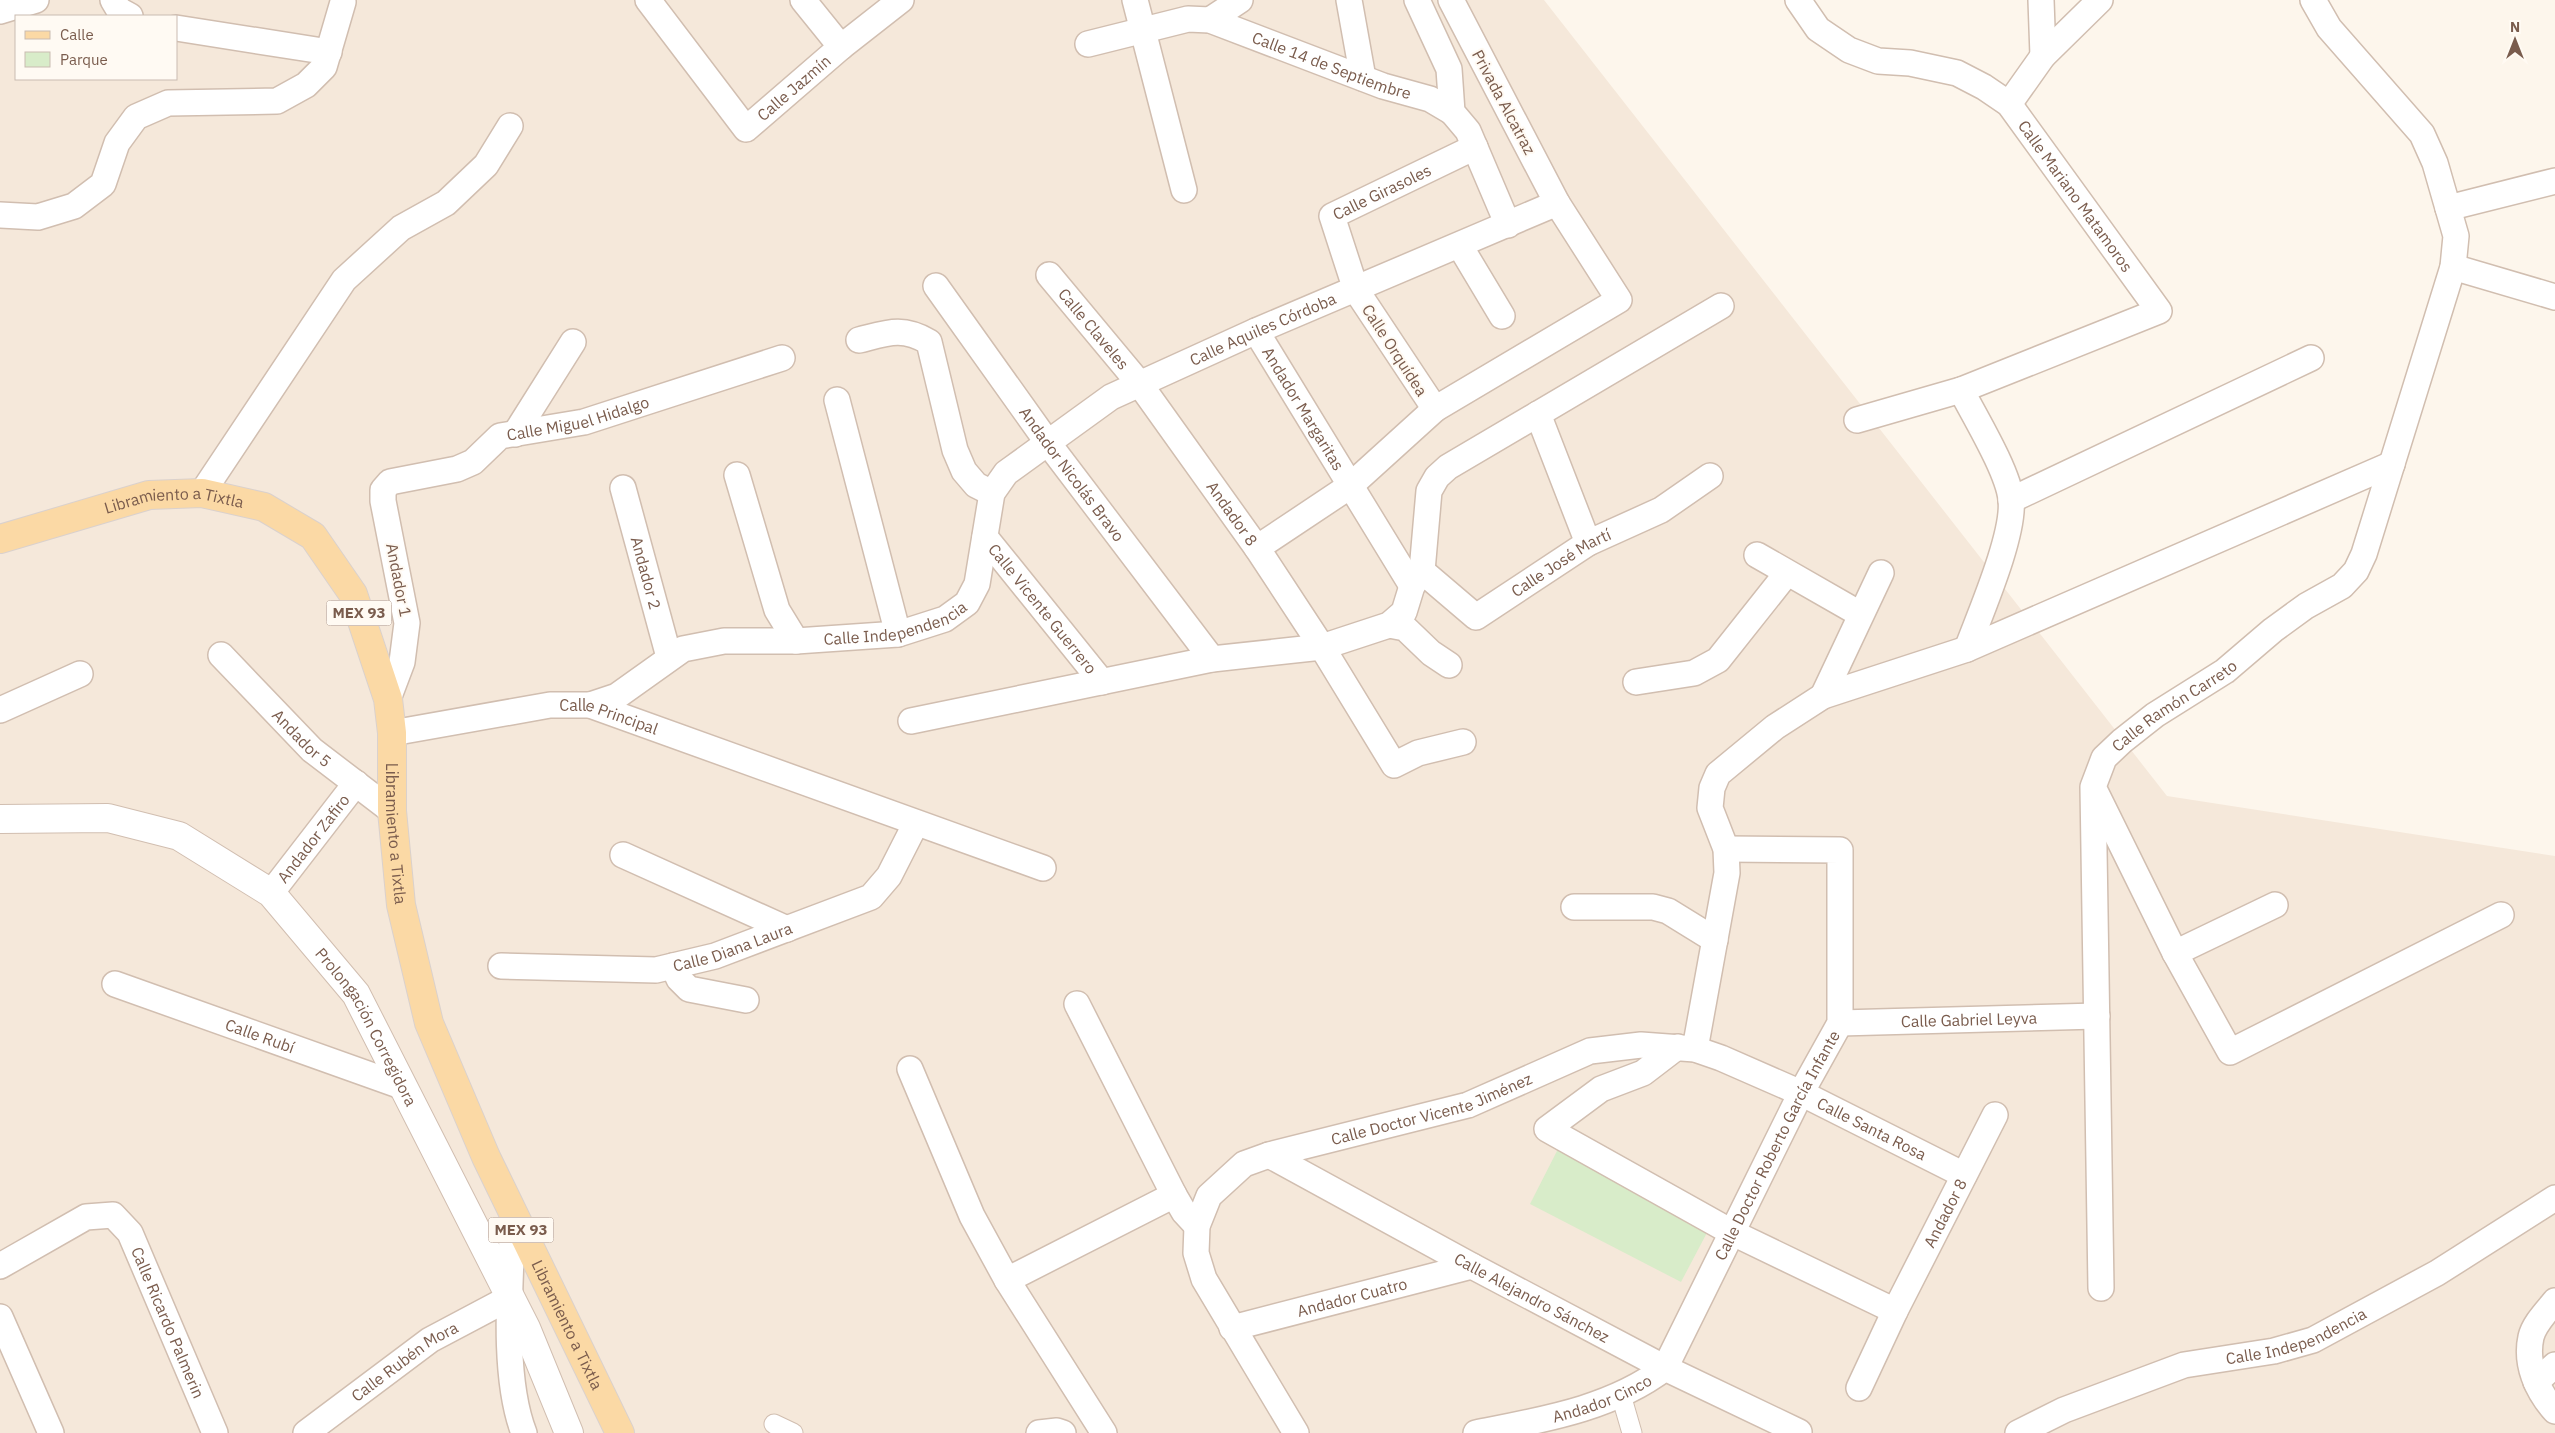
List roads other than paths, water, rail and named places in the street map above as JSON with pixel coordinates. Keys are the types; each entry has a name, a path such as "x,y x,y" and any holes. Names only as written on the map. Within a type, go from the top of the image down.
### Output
{"main road":[{"name":"Libramiento a Tixtla","path":"0,539 149,495 202,493 264,507 312,536 352,594 388,699 392,734 392,811 401,905 429,1023 486,1157 620,1433"}],"street":[{"path":"0,11 36,0"},
{"path":"113,0 119,10 128,15"},
{"name":"Calle Jazmín","path":"648,0 746,129 841,47 902,0"},
{"path":"803,0 841,47"},
{"path":"1135,0 1184,190"},
{"path":"1088,44 1188,19 1210,20 1240,0"},
{"path":"1349,0 1362,78"},
{"path":"1417,0 1449,69 1452,112 1468,131 1508,225"},
{"name":"Privada Alcatraz","path":"1435,410 1618,300 1557,203 1451,0"},
{"name":"Calle Mariano Matamoros","path":"1798,0 1818,29 1849,50 1878,61 1910,63 1957,73 1984,87 2009,104 2159,310 1961,390"},
{"path":"2041,0 2044,56"},
{"path":"2009,104 2044,56 2100,0"},
{"path":"1895,1311 1733,1233 1548,1129 1601,1089 1643,1072 1686,1048 1715,940 1727,873 1726,849 1710,808 1712,788 1718,774 1775,727 1823,696 1967,649 2392,464 2453,267 2456,236 2435,164 2422,134 2329,28 2313,0"},
{"path":"0,215 38,217 74,206 104,184 117,143 136,118 168,103 277,101 306,86 324,68 342,2"},
{"name":"Calle 14 de Septiembre","path":"1210,20 1362,78 1430,100 1452,112"},
{"path":"178,28 329,52"},
{"path":"202,493 344,280 401,228 446,203 486,164 510,126"},
{"name":"Calle Girasoles","path":"1356,290 1332,216 1475,147"},
{"path":"2448,208 2555,181"},
{"name":"Calle Aquiles Córdoba","path":"992,492 1006,473 1111,397 1256,331 1460,246 1557,203"},
{"path":"1460,246 1502,316"},
{"path":"2453,267 2555,297"},
{"name":"Calle Claveles","path":"1049,275 1139,383"},
{"name":"Andador Nicolás Bravo","path":"936,286 1048,443 1212,659"},
{"name":"Calle Orquídea","path":"1356,290 1435,410"},
{"path":"911,720 1212,659 1322,647 1389,625 1404,612 1417,578 1430,491 1437,477 1448,467 1721,306"},
{"path":"859,340 894,331 913,333 929,342 955,450 964,471 976,485 992,492"},
{"name":"Andador Margaritas","path":"1256,331 1350,486 1417,578"},
{"path":"515,434 573,342"},
{"name":"Calle Miguel Hidalgo","path":"383,490 390,482 457,469 473,462 500,436 584,422 782,358"},
{"path":"2011,500 2311,358"},
{"name":"Andador 8","path":"1139,383 1257,548 1322,647"},
{"path":"1857,420 1961,390 2007,481 2011,500 2011,524 1967,649"},
{"path":"837,400 898,634"},
{"path":"1257,548 1350,486 1435,410"},
{"path":"1538,414 1588,543"},
{"name":"Calle Ramón Carreto","path":"2101,1288 2093,787 2104,758 2129,736 2182,696 2225,671 2272,630 2306,606 2342,586 2356,571 2364,554 2392,464"},
{"path":"737,475 777,610 784,625 796,641"},
{"name":"Calle José Martí","path":"1417,578 1476,617 1588,543 1661,510 1710,476"},
{"name":"Andador 2","path":"623,488 669,657"},
{"name":"Andador 1","path":"383,490 383,501 407,623 402,662 388,699"},
{"name":"Calle Independencia","path":"590,705 617,696 669,657 683,649 724,641 796,641 898,634 945,620 967,603 977,584 992,492"},
{"name":"Calle Vicente Guerrero","path":"985,537 1102,682"},
{"path":"1757,556 1860,614"},
{"path":"1636,682 1694,673 1718,660 1787,573"},
{"path":"1823,696 1860,614 1881,573"},
{"path":"1389,625 1405,628 1431,653 1449,665"},
{"path":"1322,647 1394,766 1418,753 1463,742"},
{"name":"Andador 5","path":"221,655 312,750 392,811"},
{"path":"0,710 80,674"},
{"name":"Calle Principal","path":"392,734 550,705 590,705 916,823"},
{"name":"Andador Zafiro","path":"271,893 356,783"},
{"path":"2093,787 2175,953 2230,1052 2501,915"},
{"name":"Prolongación Corregidora","path":"0,819 108,818 179,836 271,893 356,994 526,1328 569,1433"},
{"path":"916,823 1043,868"},
{"name":"Calle Diana Laura","path":"501,966 656,970 715,956 871,897 889,876 916,823"},
{"name":"Calle Doctor Roberto García Infante","path":"1665,1368 1801,1093 1840,1023 1840,850 1726,849"},
{"path":"623,855 787,929"},
{"path":"2175,953 2275,905"},
{"path":"1574,908 1653,907 1668,911 1715,940"},
{"path":"673,966 679,979 689,990 746,1000"},
{"name":"Calle Rubí","path":"115,984 404,1087"},
{"path":"1077,1004 1174,1195 1184,1212 1197,1226"},
{"name":"Calle Gabriel Leyva","path":"1840,1023 2097,1016"},
{"name":"Calle Doctor Vicente Jiménez","path":"1296,1433 1204,1279 1196,1253 1197,1226 1209,1196 1244,1164 1269,1155 1468,1104 1590,1051 1641,1044 1686,1048"},
{"name":"Calle Santa Rosa","path":"1686,1048 1801,1093 1964,1175"},
{"path":"910,1069 972,1216 1007,1280 1104,1433"},
{"name":"Andador 8","path":"1859,1388 1895,1311 1994,1115"},
{"name":"Calle Alejandro Sánchez","path":"1269,1155 1472,1266 1665,1368 1799,1432"},
{"path":"1007,1280 1174,1195"},
{"name":"Calle Independencia","path":"2018,1433 2064,1410 2184,1365 2274,1351 2313,1340 2437,1273 2555,1198"},
{"path":"513,1212 510,1297 511,1380 519,1420 524,1433"},
{"name":"Calle Ricardo Palmerin","path":"0,1266 86,1217 113,1215 130,1233 215,1433"},
{"name":"Andador Cuatro","path":"1232,1328 1472,1266"},
{"name":"Calle Rubén Mora","path":"306,1433 430,1340 510,1297"},
{"path":"2555,1301 2531,1336 2531,1372 2545,1399 2555,1411"},
{"path":"0,1317 51,1433"},
{"path":"2536,1382 2555,1366"},
{"name":"Andador Cinco","path":"1476,1433 1518,1425 1604,1402 1642,1385 1665,1368"},
{"path":"1621,1395 1632,1433"},
{"path":"774,1424 793,1433"},
{"path":"1038,1433 1057,1431 1063,1433"}]}
